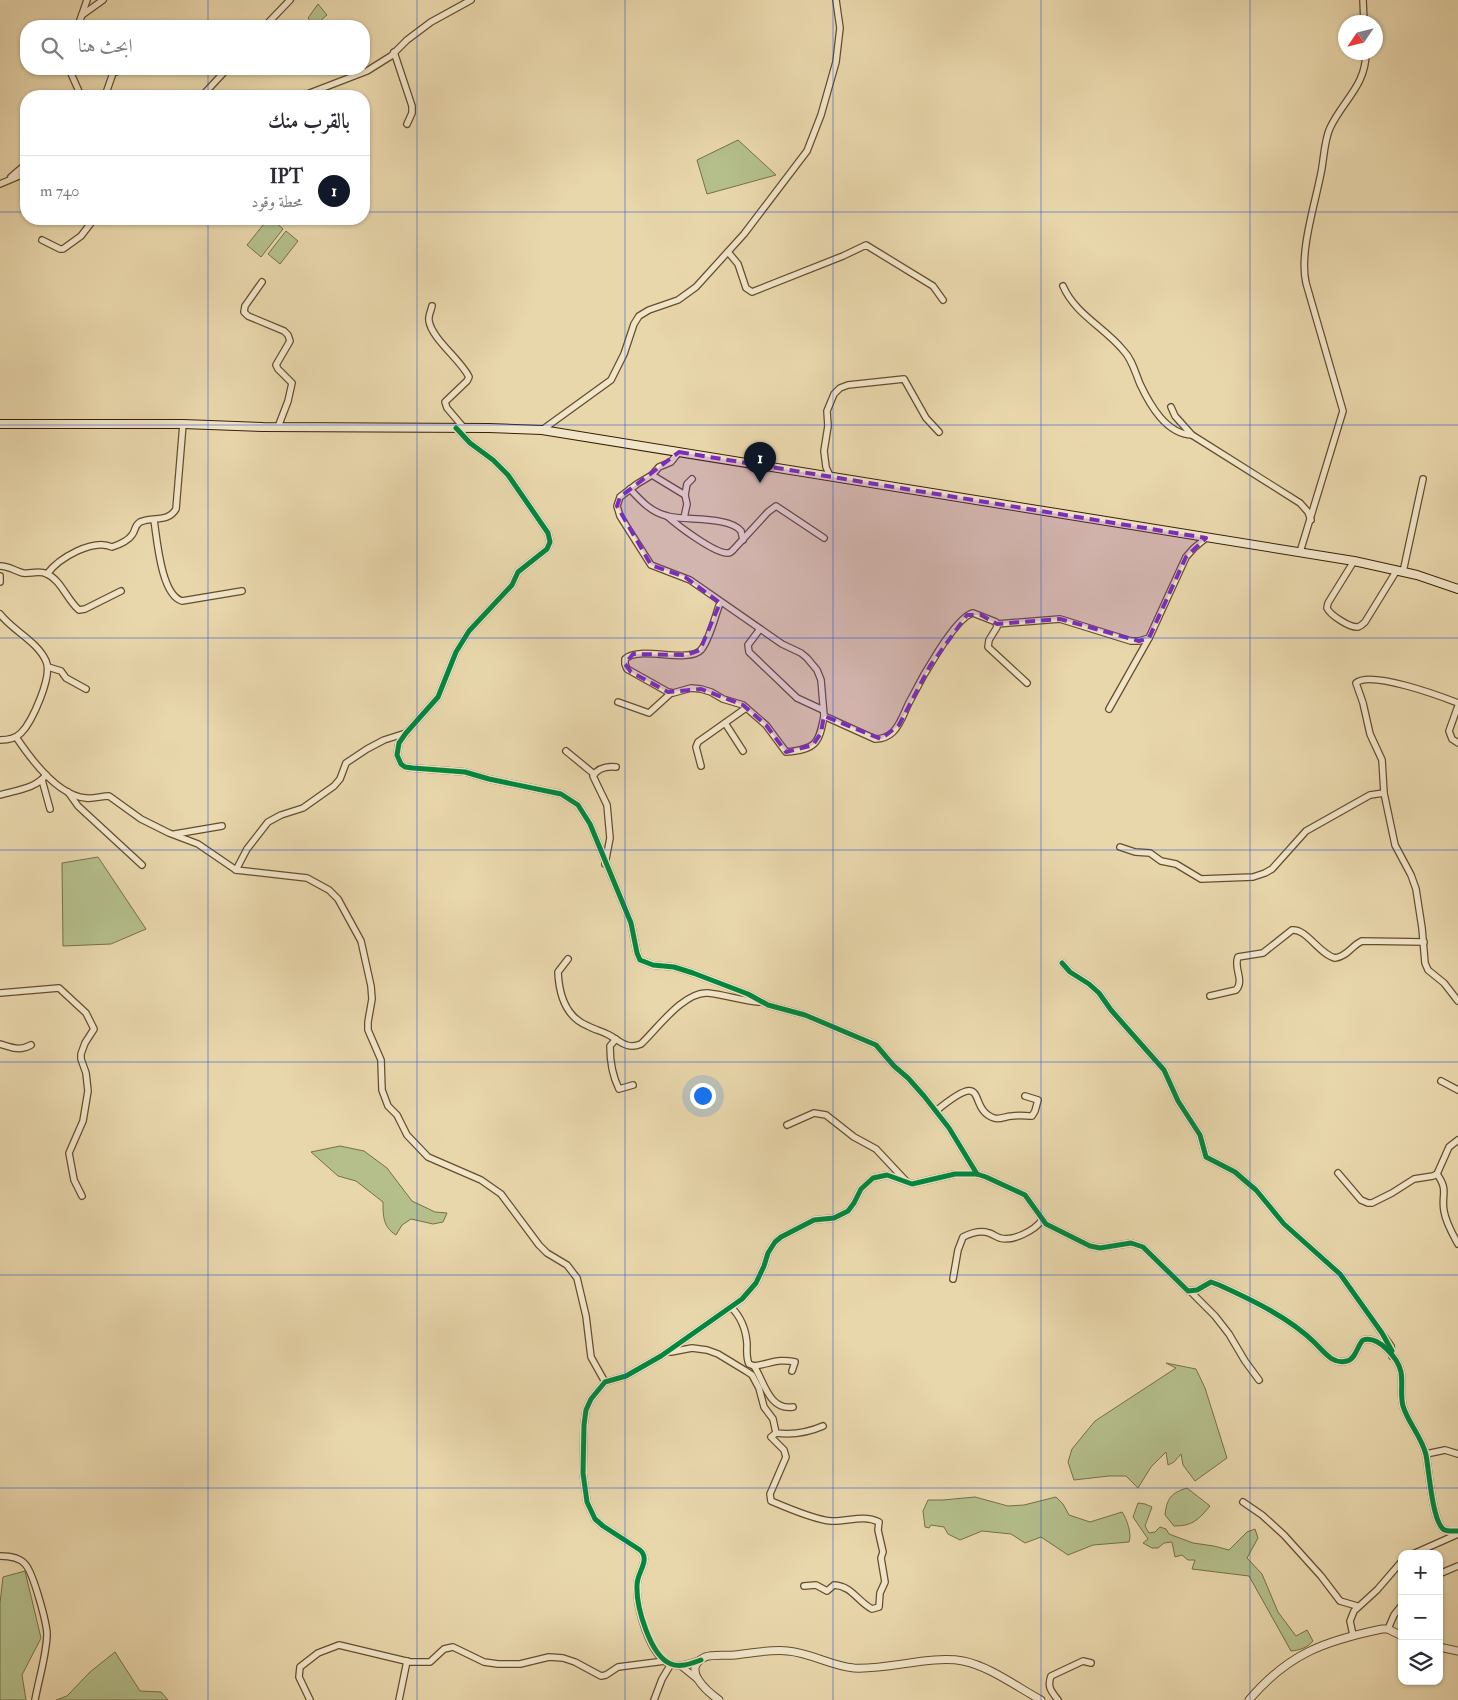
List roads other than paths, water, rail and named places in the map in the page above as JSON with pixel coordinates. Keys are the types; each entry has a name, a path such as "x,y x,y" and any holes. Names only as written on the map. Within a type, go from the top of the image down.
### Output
{"main road":[{"path":"0,424 183,424 542,430 1354,561 1433,579 1458,589"}],"street":[{"path":"80,20 87,0"},
{"path":"82,15 103,0"},
{"path":"271,20 290,0"},
{"path":"370,69 431,22 471,0"},
{"path":"542,430 610,380 624,354 634,324 639,316 683,298 696,287 744,234 807,151 821,115 836,62 840,28 836,0"},
{"path":"1363,0 1364,15"},
{"path":"394,52 412,106 412,113 407,124"},
{"path":"1300,552 1343,411 1306,284 1304,267 1329,131 1362,77 1366,60"},
{"path":"72,75 78,90"},
{"path":"107,90 112,75"},
{"path":"208,90 221,75"},
{"path":"318,90 357,75"},
{"path":"9,179 20,169"},
{"path":"0,184 20,175"},
{"path":"42,240 63,249 81,236 89,225"},
{"path":"728,252 738,264 747,289 752,292 866,245 933,286 943,300"},
{"path":"262,282 245,306 244,312 248,316 284,331 290,341 276,364 278,369 292,383 288,401 278,427"},
{"path":"1063,286 1070,300 1129,356 1147,396 1166,423 1180,433 1192,435"},
{"path":"432,306 429,315 430,325 444,346 460,362 469,377 445,402 447,408 470,443 499,466 515,483 548,533 550,542 547,549 519,571 512,585 469,631 456,652 438,697 406,733 399,744 397,755 400,764 405,767 465,772 489,780 522,785 566,796 578,805 586,817 631,923 640,960 653,965 674,967 693,973 748,994 771,1006 805,1015 876,1045 894,1066 918,1088 949,1128 977,1174"},
{"path":"830,476 824,455 828,411 834,394 842,387 904,379 926,418 939,432"},
{"path":"1171,407 1175,416 1192,435 1300,503 1308,512 1311,520"},
{"path":"47,574 56,564 86,547 99,544 112,547 118,545 132,535 138,523 170,516 176,509 183,424"},
{"path":"618,702 649,713 671,693 691,688 707,690 746,708 766,725 786,752 804,749 813,745 821,733 824,713 820,680 817,670 811,662 802,653 782,644 740,614 720,603 685,577 652,566 647,561 617,510 618,499 630,489 652,476 659,468 671,462 679,452"},
{"path":"652,476 685,495"},
{"path":"684,518 687,504 685,495 687,484 692,479"},
{"path":"1354,561 1328,602 1327,608 1332,615 1355,627 1365,622 1400,571 1423,479"},
{"path":"630,489 650,510 667,516 732,524 741,531 743,540"},
{"path":"667,516 681,528 726,553 732,551 768,512 776,506 824,538"},
{"path":"154,520 161,563 174,598 182,601 242,591"},
{"path":"1109,709 1149,638 1186,557 1206,538"},
{"path":"0,566 25,573 37,572 47,574 79,610 85,609 122,591"},
{"path":"0,576 0,582"},
{"path":"671,693 631,672 625,664 626,659 628,656 635,654 696,653 705,643 720,603"},
{"path":"760,629 748,645 748,652 797,698 875,740 886,737 893,732 948,638 966,616 971,613 976,613 997,624 1060,619 1131,641 1149,638"},
{"path":"0,614 37,649 48,667 40,700 25,728 16,737 0,740"},
{"path":"997,624 989,640 988,647 1027,683"},
{"path":"48,667 61,671 66,678 86,689"},
{"path":"1458,743 1452,739 1449,731 1458,704 1390,682 1356,681 1370,734 1382,760 1384,794 1396,849 1414,882 1424,942 1426,967 1458,1001"},
{"path":"701,766 696,748 697,743 746,708"},
{"path":"725,723 743,751"},
{"path":"236,870 247,849 268,822 281,815 303,808 334,786 340,779 346,763 367,749 384,740 406,733"},
{"path":"16,737 44,778 50,809"},
{"path":"566,751 594,774"},
{"path":"594,774 603,768 616,767"},
{"path":"594,774 593,778 604,798 607,808 610,838 605,864"},
{"path":"44,778 68,792 86,798 109,796 141,819 198,844 236,870 312,879 329,890 343,905 359,935 364,951 372,999 368,1017 368,1030 381,1060 383,1070 382,1090 388,1106 397,1115 407,1134 424,1153 441,1163 481,1180 501,1194 546,1253 568,1265 574,1272 578,1280 585,1309 591,1357 605,1382"},
{"path":"0,795 29,787 44,778"},
{"path":"68,792 78,806 142,865"},
{"path":"1120,846 1136,852 1150,853 1161,861 1176,864 1201,879 1253,877 1265,873 1272,868 1306,831 1370,795 1384,794"},
{"path":"172,834 222,826"},
{"path":"1210,996 1238,988 1240,981 1236,964 1238,958 1262,953 1292,930 1301,931 1326,954 1335,958 1348,953 1355,944 1362,941 1424,942"},
{"path":"568,959 558,972 559,988 564,1002 575,1018 583,1024 609,1035 628,1046 640,1044 684,1002 700,994 709,993 761,1002"},
{"path":"1062,963 1070,972 1095,989 1164,1070 1182,1110 1200,1135 1206,1157 1236,1172 1256,1190 1284,1224 1340,1274 1391,1346 1392,1356"},
{"path":"0,993 60,988 86,1013 93,1025 93,1033 85,1043 81,1054 88,1088 84,1114 69,1154 74,1180 82,1196"},
{"path":"616,1039 610,1046 612,1069 616,1082 620,1089 633,1085"},
{"path":"0,1044 15,1050 24,1049 32,1045"},
{"path":"1441,1081 1458,1090"},
{"path":"936,1111 958,1095 969,1090 976,1095 982,1109 995,1119 1011,1116 1032,1116 1038,1100 1025,1096"},
{"path":"787,1125 814,1113 826,1115 854,1137 876,1149 907,1183"},
{"path":"1338,1173 1356,1194 1370,1204 1414,1179 1437,1174 1449,1147 1458,1140"},
{"path":"719,1700 680,1666 665,1661 640,1618 636,1586 645,1559 644,1555 640,1550 595,1519 587,1502 583,1473 585,1417 591,1400 605,1382 633,1372 667,1353 742,1299 756,1283 770,1249 781,1237 814,1220 834,1218 848,1211 861,1188 873,1178 887,1175 907,1183 919,1183 956,1174 977,1174 1025,1195 1042,1220 1049,1226 1090,1246 1100,1248 1131,1243 1143,1246 1183,1287 1190,1291 1215,1316 1259,1380"},
{"path":"1437,1174 1444,1187 1443,1206 1446,1220 1458,1244"},
{"path":"953,1279 958,1250 963,1237 975,1232 989,1232 1001,1239 1019,1236 1036,1228 1042,1220"},
{"path":"1190,1291 1197,1290 1209,1283 1220,1285 1280,1316 1307,1336 1331,1359 1350,1361 1360,1344 1367,1339 1375,1341 1392,1356 1400,1372 1401,1393 1405,1411 1426,1454 1438,1519 1444,1529 1458,1533"},
{"path":"731,1307 742,1323 749,1364 754,1366 774,1402 788,1408 793,1407"},
{"path":"667,1353 692,1348 707,1350 718,1354 752,1375 759,1388 764,1407 773,1419 776,1433"},
{"path":"754,1366 773,1361 787,1360 795,1362 792,1371"},
{"path":"776,1433 790,1435 812,1431 823,1426"},
{"path":"776,1433 772,1437 784,1450 786,1457 770,1494 771,1501 831,1522 862,1518 879,1522 878,1530 883,1552 885,1582 880,1593 879,1607 872,1610 862,1604 853,1592 844,1586 834,1585 827,1591 816,1585 804,1586"},
{"path":"1426,1454 1445,1450 1458,1454"},
{"path":"1243,1502 1284,1534 1321,1576 1340,1602 1357,1606"},
{"path":"1422,1550 1458,1533"},
{"path":"0,1556 18,1559 28,1568 45,1621 47,1633 45,1658 35,1700"},
{"path":"1353,1635 1351,1616 1357,1606 1377,1590 1398,1566"},
{"path":"1443,1572 1458,1566"},
{"path":"1388,1629 1398,1610"},
{"path":"1249,1700 1266,1680 1286,1664 1321,1645 1382,1628 1398,1634"},
{"path":"310,1700 298,1670 307,1660 331,1646 339,1645 407,1661 430,1662 444,1649 453,1647 484,1662 498,1664 520,1664 549,1657 563,1658 602,1676 618,1667 665,1661"},
{"path":"1443,1648 1458,1651"},
{"path":"680,1666 708,1656 778,1650 797,1652 825,1662 852,1668 957,1660 984,1668 1041,1700"},
{"path":"697,1679 696,1665 701,1660"},
{"path":"399,1700 407,1661"},
{"path":"1058,1700 1050,1690 1051,1676 1083,1661 1091,1663"},
{"path":"654,1700 662,1679 671,1664"}],"place":[{"name":"IPT","path":"760,483"}]}
